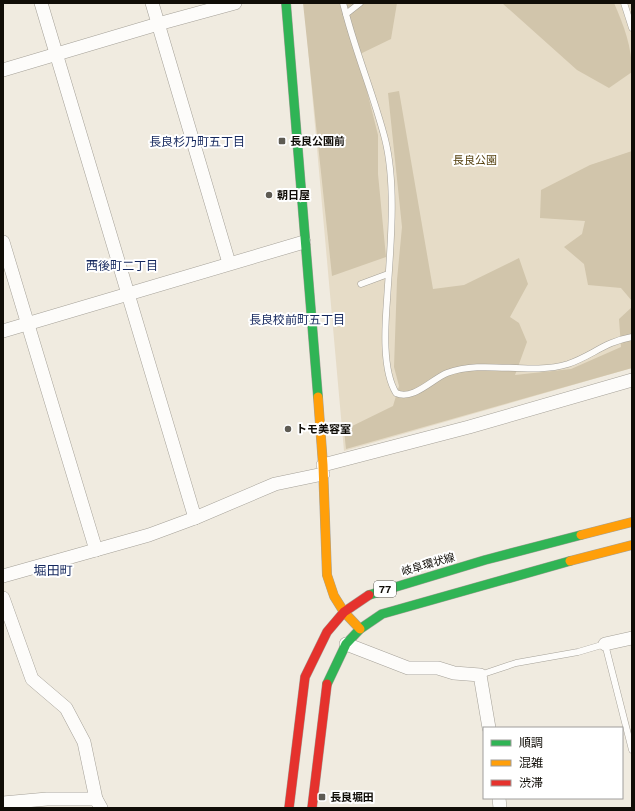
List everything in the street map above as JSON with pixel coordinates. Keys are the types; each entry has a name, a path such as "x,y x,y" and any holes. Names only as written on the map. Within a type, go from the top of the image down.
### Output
{"main road":[{"path":"286,3 323,469 327,575 334,596 344,612 360,629"},
{"name":"岐阜環状線","path":"289,808 305,677 327,632 344,612 372,593 485,560 632,522"},
{"name":"77","path":"312,808 327,684 346,644 360,629 382,614 491,582 632,545"}],"street":[{"path":"41,3 195,518"},
{"path":"152,3 230,263"},
{"path":"3,70 235,3"},
{"path":"3,242 96,550"},
{"path":"3,331 304,242"},
{"path":"3,576 149,535 195,518 275,484 323,469 632,380"},
{"path":"3,598 32,679 66,708 84,742 99,804 47,799 3,803"},
{"path":"605,644 632,638"},
{"path":"346,644 408,668 438,668 454,673 480,675 489,727"}],"lane":[{"path":"343,3 386,140 390,182 391,241 384,328 385,349 391,382 396,393 405,395 418,391 447,373 466,368 526,368 568,364 607,344 632,337"},
{"path":"346,14 360,3"},
{"path":"624,3 632,28"},
{"path":"361,284 388,274"},
{"path":"480,675 516,663 578,652 605,644 632,750"}],"green space":[{"name":"長良公園","path":"304,3 632,3 632,368 344,451"}],"shaded area":[{"path":"303,3 397,3 391,39 358,55 378,135 378,174 386,257 332,276"},
{"path":"502,3 614,3 627,37 631,54 632,72 609,88 577,70"},
{"path":"399,91 433,289 464,285 519,258 528,284 510,317 519,323 527,342 515,375 571,369 621,347 619,319 632,307 632,368 346,449 344,430 393,406 399,386 394,367 397,280 402,227 388,93"},
{"path":"632,151 632,301 621,288 588,285 584,264 564,247 582,234 585,221 540,218 541,190 590,165"}],"traffic: fast":[{"path":"286,3 318,397"},
{"path":"369,595 485,560 581,535"},
{"path":"327,684 346,644 360,629 382,614 570,561"}],"traffic: slow":[{"path":"318,397 323,465 327,575 334,596 344,612 360,629"},
{"path":"581,535 632,522"},
{"path":"570,561 632,545"}],"traffic: jam":[{"path":"289,808 305,677 327,632 344,612 369,595"},
{"path":"312,808 327,684"}],"place":[{"name":"長良公園前","path":"282,141"},
{"name":"朝日屋","path":"269,195"},
{"name":"トモ美容室","path":"288,429"},
{"name":"長良堀田","path":"322,797"}],"district":[{"name":"長良杉乃町五丁目","path":"197,142"},
{"name":"西後町二丁目","path":"122,266"},
{"name":"長良校前町五丁目","path":"297,320"},
{"name":"堀田町","path":"53,570"}]}
